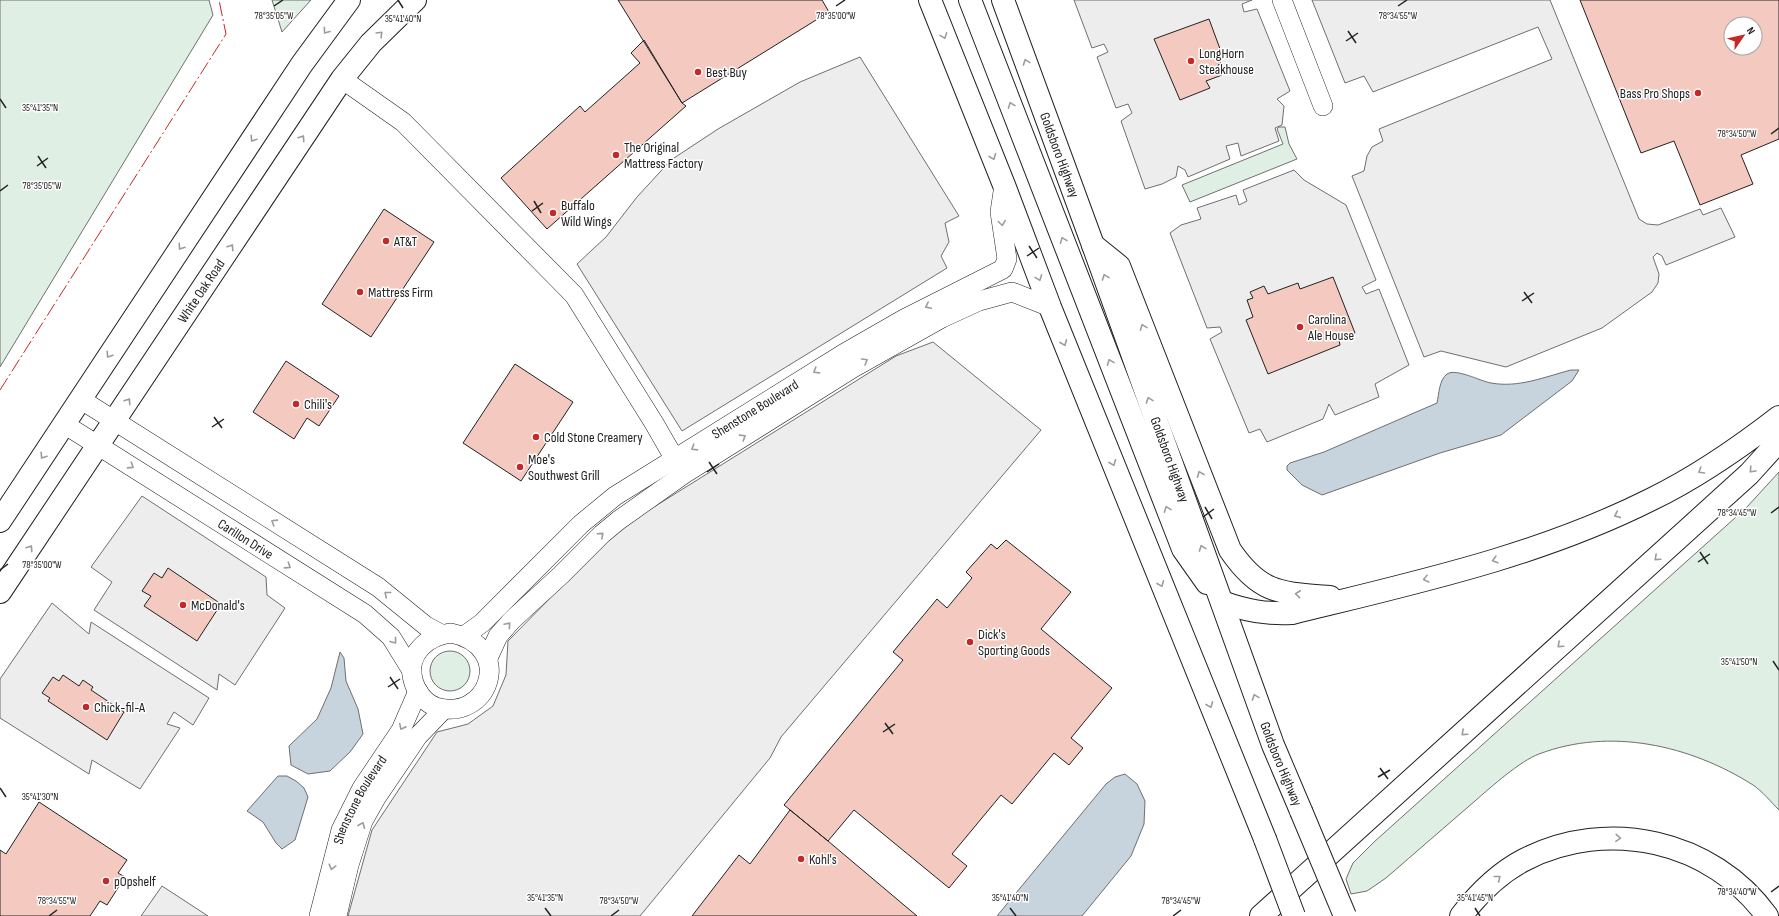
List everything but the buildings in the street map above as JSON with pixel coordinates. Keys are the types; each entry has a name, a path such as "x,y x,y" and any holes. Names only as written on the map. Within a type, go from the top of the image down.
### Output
{"main road":[{"path":"0,521 302,64 349,0"},
{"name":"White Oak Road","path":"0,592 342,79 371,43 415,0"},
{"path":"930,0 1004,185 1050,307 1265,839 1294,916"},
{"path":"970,0 1183,549 1222,602 1245,610 1265,614 1292,613 1514,555 1562,538 1652,499 1739,448 1779,417"},
{"name":"Goldsboro Highway","path":"1009,6 1273,745 1345,916"},
{"path":"1094,245 1118,266 1230,550 1241,566 1256,580 1274,590 1294,594 1350,598"},
{"path":"1261,916 1749,474 1779,441"},
{"path":"1461,916 1478,895 1499,877 1523,860 1570,843 1618,838 1671,847 1702,860 1720,870 1745,889 1767,916"}],"street":[{"path":"1282,0 1323,106"},
{"path":"342,79 403,122 574,295 680,467"},
{"name":"Shenstone Boulevard","path":"488,658 498,636 512,620 561,575 602,534 680,467 843,354 904,319 1003,269 1007,259 1000,212 1004,185"},
{"name":"Shenstone Boulevard","path":"464,636 482,623 499,607 580,524 615,496 680,467 942,318 979,301 1012,292 1050,307"},
{"name":"Carillon Drive","path":"80,399 378,587 426,626 440,634"},
{"name":"Carillon Drive","path":"64,424 365,614 391,637 412,672"},
{"path":"451,633 464,636 477,644 488,658 488,680 481,695 462,708 444,709 426,701 418,691 412,672 415,655 429,639 440,634 451,633"},
{"name":"Shenstone Boulevard","path":"319,916 341,830 362,788 401,730 418,691"},
{"name":"Shenstone Boulevard","path":"337,916 349,865 363,821 376,798 418,736 444,709"}],"green space":[{"path":"0,0 209,0 213,15 0,367"},
{"path":"272,0 311,0 282,32"},
{"path":"1279,127 1285,127 1289,144 1297,159 1190,202 1182,185 1283,144 1277,129"},
{"path":"1779,472 1779,810 1753,785 1729,771 1703,759 1676,750 1649,744 1621,741 1594,742 1566,746 1539,754 1523,762 1489,789 1386,878 1367,891 1351,894 1346,879 1353,863 1374,842 1746,508"},
{"path":"450,651 461,654 467,660 470,671 467,682 461,688 450,691 439,688 433,682 430,671 433,660 439,654"}],"shaded area":[{"path":"1074,0 1252,0 1242,4 1244,12 1257,9 1290,91 1277,99 1284,106 1282,125 1275,128 1279,141 1241,156 1238,143 1226,146 1230,159 1188,177 1185,170 1178,166 1176,177 1162,184 1145,189 1121,121 1132,113 1128,104 1116,108 1097,57 1108,52 1104,44 1092,48"},
{"path":"1312,0 1550,0 1639,219 1647,224 1658,225 1700,209 1703,215 1721,208 1735,237 1666,265 1662,256 1657,253 1653,257 1659,274 1658,283 1652,292 1602,328 1506,367 1441,351 1424,357 1352,176 1364,171 1367,156 1372,147 1383,141 1379,129 1552,59 1538,27 1373,92 1364,76 1345,83"},
{"path":"860,57 959,216 945,223 949,242 941,256 947,268 682,431 577,264 606,237 637,197 671,160 718,129 800,82"},
{"path":"1294,170 1304,180 1346,205 1376,280 1362,287 1366,294 1379,289 1409,365 1375,384 1379,397 1335,415 1329,404 1323,419 1267,442 1260,429 1249,433 1210,339 1222,332 1220,327 1207,328 1170,233 1181,225 1201,219 1197,208 1236,195 1239,205 1247,201 1243,190"},
{"path":"933,342 1041,430 781,737 770,758 640,916 348,916 372,830 437,732 468,724 493,706 506,675 508,641 617,530 896,356"},
{"path":"1571,370 1579,370 1572,381 1501,435 1440,453 1322,495 1302,485 1287,470 1287,466 1290,463 1324,452 1437,403 1442,380 1447,374 1456,373 1491,383 1512,384 1531,381"},
{"path":"142,496 266,577 267,595 285,608 235,685 219,674 217,690 94,610 112,582 91,567"},
{"path":"52,603 89,634 91,622 209,698 193,725 174,712 167,724 180,728 140,789 92,760 89,774 0,718 0,679"},
{"path":"340,652 344,658 346,681 358,709 363,734 350,752 330,771 308,774 291,765 289,746 317,719 331,688"},
{"path":"1125,774 1137,784 1145,801 1144,824 1131,856 1082,916 997,916 1106,784 1115,777"},
{"path":"278,776 287,776 296,781 304,788 308,797 295,840 282,849 276,843 263,822 247,811"},
{"path":"162,886 208,916 141,916"}],"power":[{"path":"0,390 226,34 219,0"}],"place":[{"name":"LongHorn Steakhouse","path":"1191,61"},
{"name":"Best Buy","path":"698,72"},
{"name":"Bass Pro Shops","path":"1698,93"},
{"name":"The Original Mattress Factory","path":"616,155"},
{"name":"Buffalo Wild Wings","path":"553,213"},
{"name":"AT&T","path":"386,241"},
{"name":"Mattress Firm","path":"360,292"},
{"name":"Carolina Ale House","path":"1300,327"},
{"name":"Chili's","path":"296,404"},
{"name":"Cold Stone Creamery","path":"536,437"},
{"name":"Moe's Southwest Grill","path":"520,467"},
{"name":"McDonald's","path":"183,605"},
{"name":"Dick's Sporting Goods","path":"970,642"},
{"name":"Chick-fil-A","path":"86,707"},
{"name":"Kohl's","path":"801,859"},
{"name":"pOpshelf","path":"106,881"}]}
